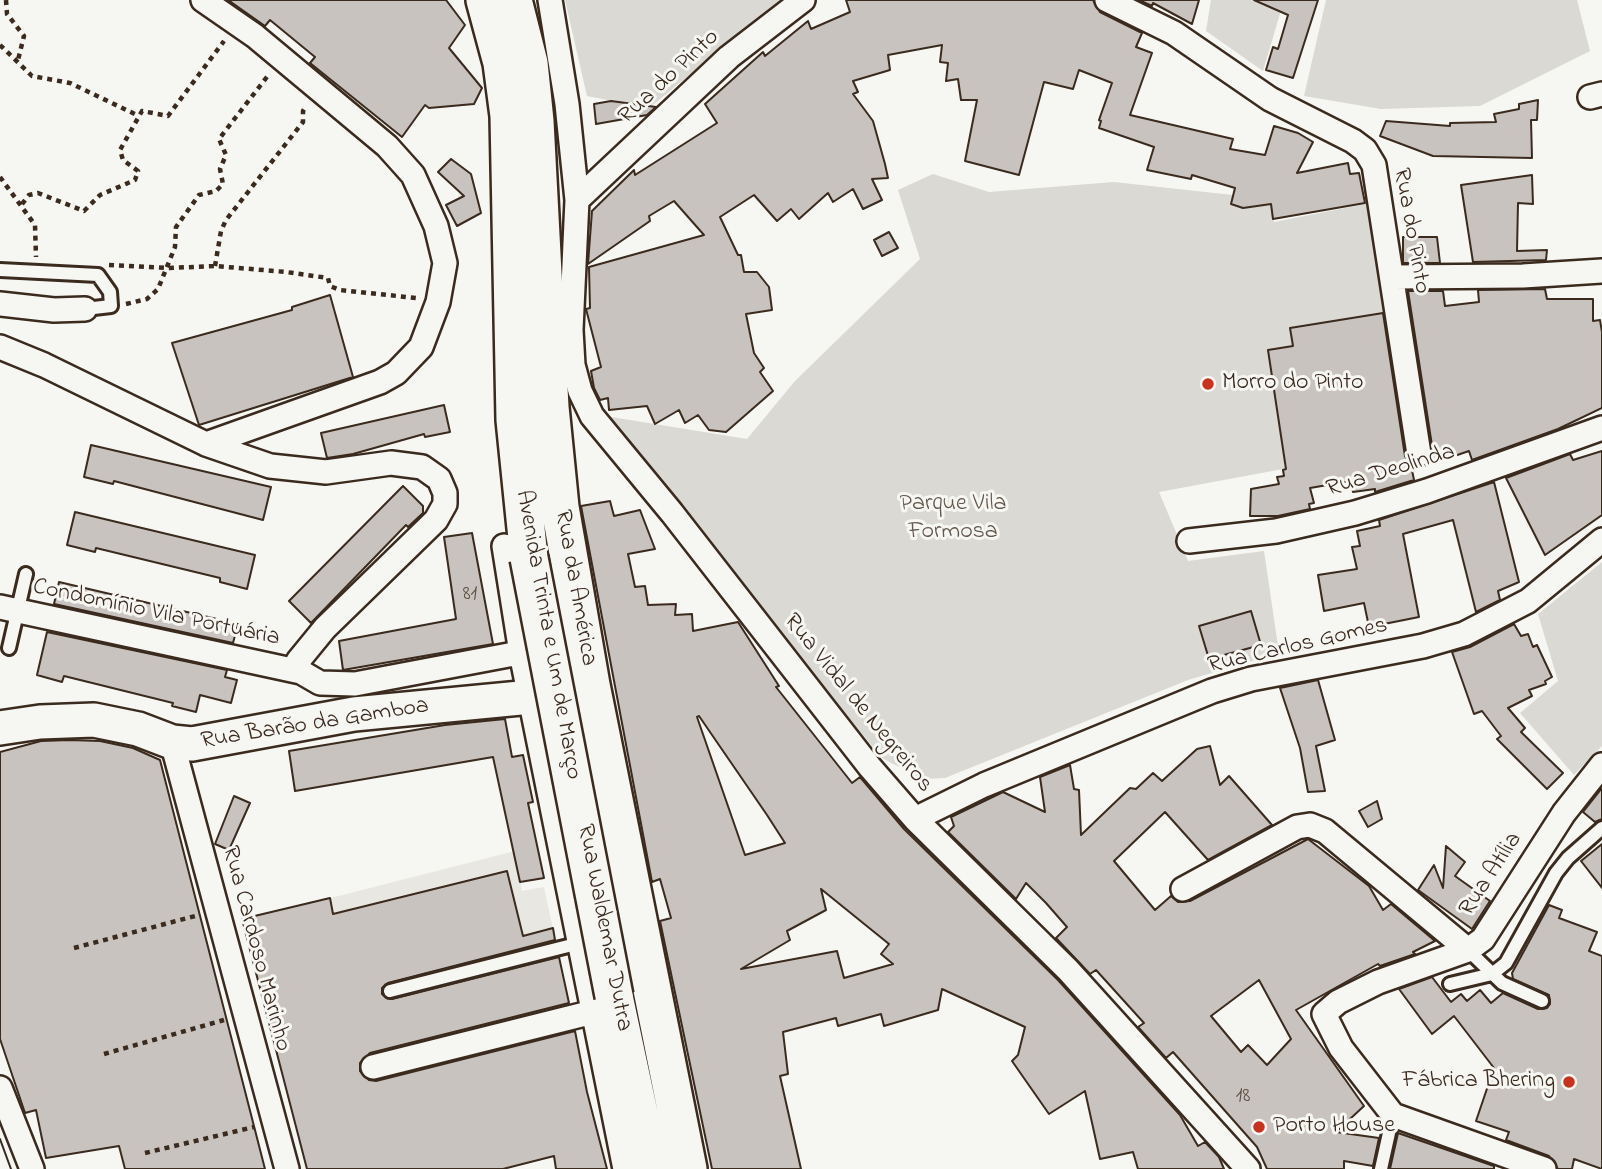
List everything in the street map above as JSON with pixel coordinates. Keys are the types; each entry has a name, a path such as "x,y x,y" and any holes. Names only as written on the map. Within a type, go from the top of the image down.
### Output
{"main road":[{"name":"Avenida Trinta e Um de Março","path":"485,0 507,94 511,147 516,552 604,1004 651,1169"},
{"name":"Rua da América","path":"513,0 529,63 535,121 550,407 560,507 591,685 688,1169"}],"street":[{"path":"0,347 44,365 206,444 380,382 396,373 421,346 438,302 445,272 443,250 436,226 414,175 387,146 319,88 203,0"},
{"name":"Rua Vidal de Negreiros","path":"550,0 567,104 577,200 571,330 573,365 580,391 593,416 869,766 915,819 1068,970 1248,1169"},
{"name":"Rua do Pinto","path":"577,200 729,57 803,0"},
{"name":"Rua do Pinto","path":"1107,0 1174,33 1270,99 1353,141 1365,150 1374,165 1419,454"},
{"path":"1393,277 1523,276 1602,271"},
{"path":"0,304 54,310 85,309"},
{"name":"Rua Deolinda","path":"1189,541 1276,531 1355,513 1427,491 1602,428"},
{"name":"Condomínio Vila Portuária","path":"206,444 270,466 295,469 326,472 391,463 422,467 439,479 445,493 445,504 436,520 304,653 298,661 301,672"},
{"name":"Rua Carlos Gomes","path":"915,819 984,785 1212,691 1251,679 1423,646 1464,634 1528,601 1602,540"},
{"name":"Rua Waldemar Dutra","path":"516,552 522,653 579,943 604,1004 625,1169"},
{"name":"Condomínio Vila Portuária","path":"8,608 301,672 320,683 355,684 522,653 582,638"},
{"name":"Rua Barão da Gamboa","path":"0,728 40,722 94,720 138,729 172,742 209,743 354,714 531,697 591,685"},
{"name":"Rua Cardoso Marinho","path":"172,742 287,1169"},
{"name":"Rua Atília","path":"1393,1115 1341,1048 1324,1014 1338,1002 1378,982 1468,950 1494,925 1564,813 1602,765"},
{"path":"1184,889 1297,827 1310,825 1325,831 1468,950"},
{"path":"373,1067 604,1004"},
{"path":"0,1088 32,1169"},
{"path":"1393,1115 1544,1169"}],"lane":[{"path":"0,270 98,275 110,292 111,306 85,309"},
{"path":"9,648 8,608 26,574"},
{"path":"1450,984 1492,974 1513,953 1556,873 1568,858 1602,828"},
{"path":"390,991 579,943"},
{"path":"1468,950 1502,983 1542,1001"},
{"path":"1381,1169 1393,1115"}],"path":[{"path":"6,0 7,14 24,36 18,60"},
{"path":"22,204 29,195 38,193 84,211 100,195 135,180 138,171 123,160 120,150 139,116 146,110 162,117 168,116 231,33"},
{"path":"0,45 32,76 70,83 139,116"},
{"path":"111,306 147,299 158,289 169,268 176,241 176,227 199,195 216,191 223,184 220,169 226,155 219,139 281,58"},
{"path":"215,266 220,231 226,220 303,122 303,111 319,88"},
{"path":"0,177 22,204 38,234 36,261 31,271"},
{"path":"98,275 115,263 169,268 215,266 325,277 335,289 424,299"},
{"path":"74,948 201,914"},
{"path":"104,1054 228,1019"},
{"path":"145,1153 260,1125"}],"shaded area":[{"path":"515,851 522,891 544,887 559,957 348,1012 323,900"}],"green space":[{"path":"565,0 781,0 649,108 587,96"},
{"path":"1211,0 1284,0 1263,71 1206,31"},
{"path":"1326,0 1577,0 1590,51 1480,106 1381,109 1304,96"},
{"name":"Parque Vila Formosa","path":"933,174 989,192 1114,182 1269,199 1274,222 1376,202 1393,313 1297,334 1310,464 1159,492 1188,561 1264,551 1279,653 1188,680 945,778 922,779 882,758 599,415 747,439 795,381 920,259 898,190"},
{"path":"1602,562 1602,746 1574,775 1520,713 1558,681 1538,614"}],"building":[{"path":"228,0 446,0 465,25 449,48 482,88 474,104 429,108 425,105 402,137 310,63 315,57 270,20 265,26"},
{"path":"846,0 1093,0 1100,12 1142,33 1136,47 1152,53 1130,115 1233,139 1230,149 1265,155 1274,126 1298,133 1313,142 1297,173 1348,163 1350,174 1359,173 1365,203 1273,219 1271,204 1243,208 1231,204 1235,188 1192,175 1191,179 1147,170 1154,147 1099,128 1099,120 1112,83 1079,70 1073,89 1044,82 1019,175 965,161 977,100 961,100 958,79 946,81 948,63 940,62 942,45 888,55 890,70 853,81 858,92 853,94 873,121 885,164 888,178 872,179 882,200 863,209 853,189 833,202 828,193 799,219 791,209 777,221 754,195 720,217 738,255 741,255 744,272 757,272 769,287 772,310 746,314 754,353 764,368 760,372 773,391 726,432 709,430 698,415 685,423 679,410 655,424 647,406 609,410 608,398 600,400 594,388 591,371 601,367 586,309 590,308 589,267 704,235 674,201 649,216 650,221 588,264 592,211 634,170 635,175 717,123 705,104 763,52 765,56 808,21 811,29 850,12"},
{"path":"1139,0 1199,0 1192,24 1153,3 1152,6"},
{"path":"1254,0 1318,0 1293,78 1266,70 1273,47 1278,49 1288,15"},
{"path":"1538,100 1537,120 1531,120 1532,158 1433,156 1380,136 1386,121 1450,126 1450,123 1496,122 1494,114 1519,109 1519,104"},
{"path":"611,101 656,107 647,115 596,124 594,104"},
{"path":"451,159 471,174 481,213 457,226 446,205 464,196 438,172"},
{"path":"1532,175 1533,204 1518,203 1517,251 1547,250 1546,260 1473,262 1461,185"},
{"path":"889,232 898,248 882,256 874,240"},
{"path":"1403,237 1437,237 1440,263 1403,263"},
{"path":"1545,289 1547,299 1593,299 1593,321 1600,320 1602,332 1602,408 1558,429 1472,460 1469,451 1428,465 1433,452 1408,291 1443,291 1445,306 1479,302 1478,290"},
{"path":"330,295 353,377 199,425 172,343 292,310 292,307"},
{"path":"1383,313 1405,456 1409,463 1419,468 1412,470 1414,480 1375,492 1375,489 1353,492 1351,481 1310,488 1314,503 1309,504 1310,509 1278,516 1250,516 1251,489 1279,484 1277,477 1284,476 1283,470 1286,469 1268,350 1293,346 1290,328"},
{"path":"444,405 450,432 425,437 424,434 353,454 327,458 321,433"},
{"path":"91,445 271,487 263,520 114,481 113,484 84,477"},
{"path":"1602,451 1602,515 1545,555 1506,478 1570,454 1573,460"},
{"path":"1494,482 1519,582 1498,591 1500,600 1476,612 1453,520 1403,534 1419,617 1369,627 1364,603 1324,611 1318,575 1357,569 1352,547 1360,546 1357,531 1380,526 1379,520"},
{"path":"403,486 423,506 423,513 408,527 406,525 311,623 289,601"},
{"path":"610,501 614,516 640,510 655,549 628,554 635,587 645,586 648,605 676,604 675,615 692,614 693,631 738,622 779,686 776,687 852,783 860,777 904,829 1058,980 1180,1115 1198,1146 1205,1142 1219,1157 1224,1169 1138,1169 1133,1152 1100,1159 1085,1091 1049,1114 1012,1061 1018,1055 1025,1027 942,989 938,1010 884,1026 881,1014 838,1026 836,1018 783,1032 788,1074 780,1076 801,1169 712,1169 660,921 671,918 660,879 652,882 581,506","holes":["699,716 767,815 785,843 745,855 697,717","821,889 889,944 881,954 893,964 844,978 837,951 741,969 790,940 787,931 826,910"]},
{"path":"75,512 255,555 247,589 220,582 220,578 96,548 95,552 67,545"},
{"path":"472,533 493,644 343,670 339,641 456,619 444,537"},
{"path":"59,582 238,624 233,643 54,604"},
{"path":"1251,611 1261,645 1209,659 1199,626"},
{"path":"1514,624 1521,636 1528,634 1533,647 1537,645 1552,677 1545,681 1546,684 1529,690 1532,696 1508,708 1525,728 1521,732 1563,773 1547,789 1497,739 1501,736 1482,711 1474,714 1452,652 1470,647"},
{"path":"47,632 227,670 225,677 237,680 231,703 200,695 196,712 172,706 173,703 64,676 62,682 37,675"},
{"path":"1318,680 1335,740 1316,746 1325,791 1308,792 1300,748 1280,688"},
{"path":"505,719 512,757 523,755 533,802 528,803 544,878 520,882 493,757 295,791 289,751 445,725"},
{"path":"41,741 100,741 133,748 160,760 265,1169 125,1169 119,1146 46,1158 36,1110 25,1113 0,1039 0,752"},
{"path":"1210,746 1220,785 1229,776 1272,825 1208,860 1165,812 1114,861 1155,910 1171,896 1178,902 1190,901 1308,839 1369,886 1383,910 1391,904 1435,941 1413,952 1415,954 1380,966 1378,964 1296,1010 1364,1106 1336,1132 1379,1138 1373,1166 1344,1161 1344,1169 1267,1169 1257,1147 1173,1052 1166,1058 1138,1027 1144,1023 1096,970 1090,974 1056,938 1067,927 1046,903 1026,883 1016,899 948,832 954,826 951,817 1003,792 1045,812 1040,777 1070,765 1074,789 1079,790 1081,835 1130,788 1136,789 1153,773 1162,781 1197,749","holes":["1259,980 1291,1039 1267,1065 1248,1045 1241,1052 1211,1016"]},
{"path":"1602,788 1602,819 1595,822 1583,812"},
{"path":"234,796 250,803 229,850 215,844"},
{"path":"1377,801 1382,819 1368,827 1359,811"},
{"path":"1602,844 1602,888 1581,861"},
{"path":"1446,846 1465,862 1455,876 1490,901 1472,929 1418,890 1434,865 1443,888"},
{"path":"507,871 523,936 553,928 555,940 388,983 382,988 382,994 392,999 559,957 569,1003 370,1053 360,1063 360,1071 369,1080 376,1081 575,1031 607,1169 556,1169 554,1156 503,1169 307,1169 242,919 330,898 333,914"},
{"path":"1549,905 1562,910 1559,918 1597,932 1589,951 1602,956 1602,1169 1574,1159 1572,1169 1558,1169 1549,1156 1506,1140 1509,1132 1476,1121 1494,1068 1454,1016 1432,1034 1399,989 1432,977 1451,1002 1461,994 1467,1001 1480,990 1491,1003 1503,993 1538,1009 1547,1008 1550,1004 1549,995 1513,979 1512,973"},
{"path":"1398,1133 1494,1166 1494,1169 1390,1169"}],"tram line":[{"path":"0,1139 11,1169"}],"place":[{"name":"Morro do Pinto","path":"1208,384"},
{"name":"Fábrica Bhering","path":"1569,1082"},
{"name":"Porto House","path":"1259,1127"}]}
